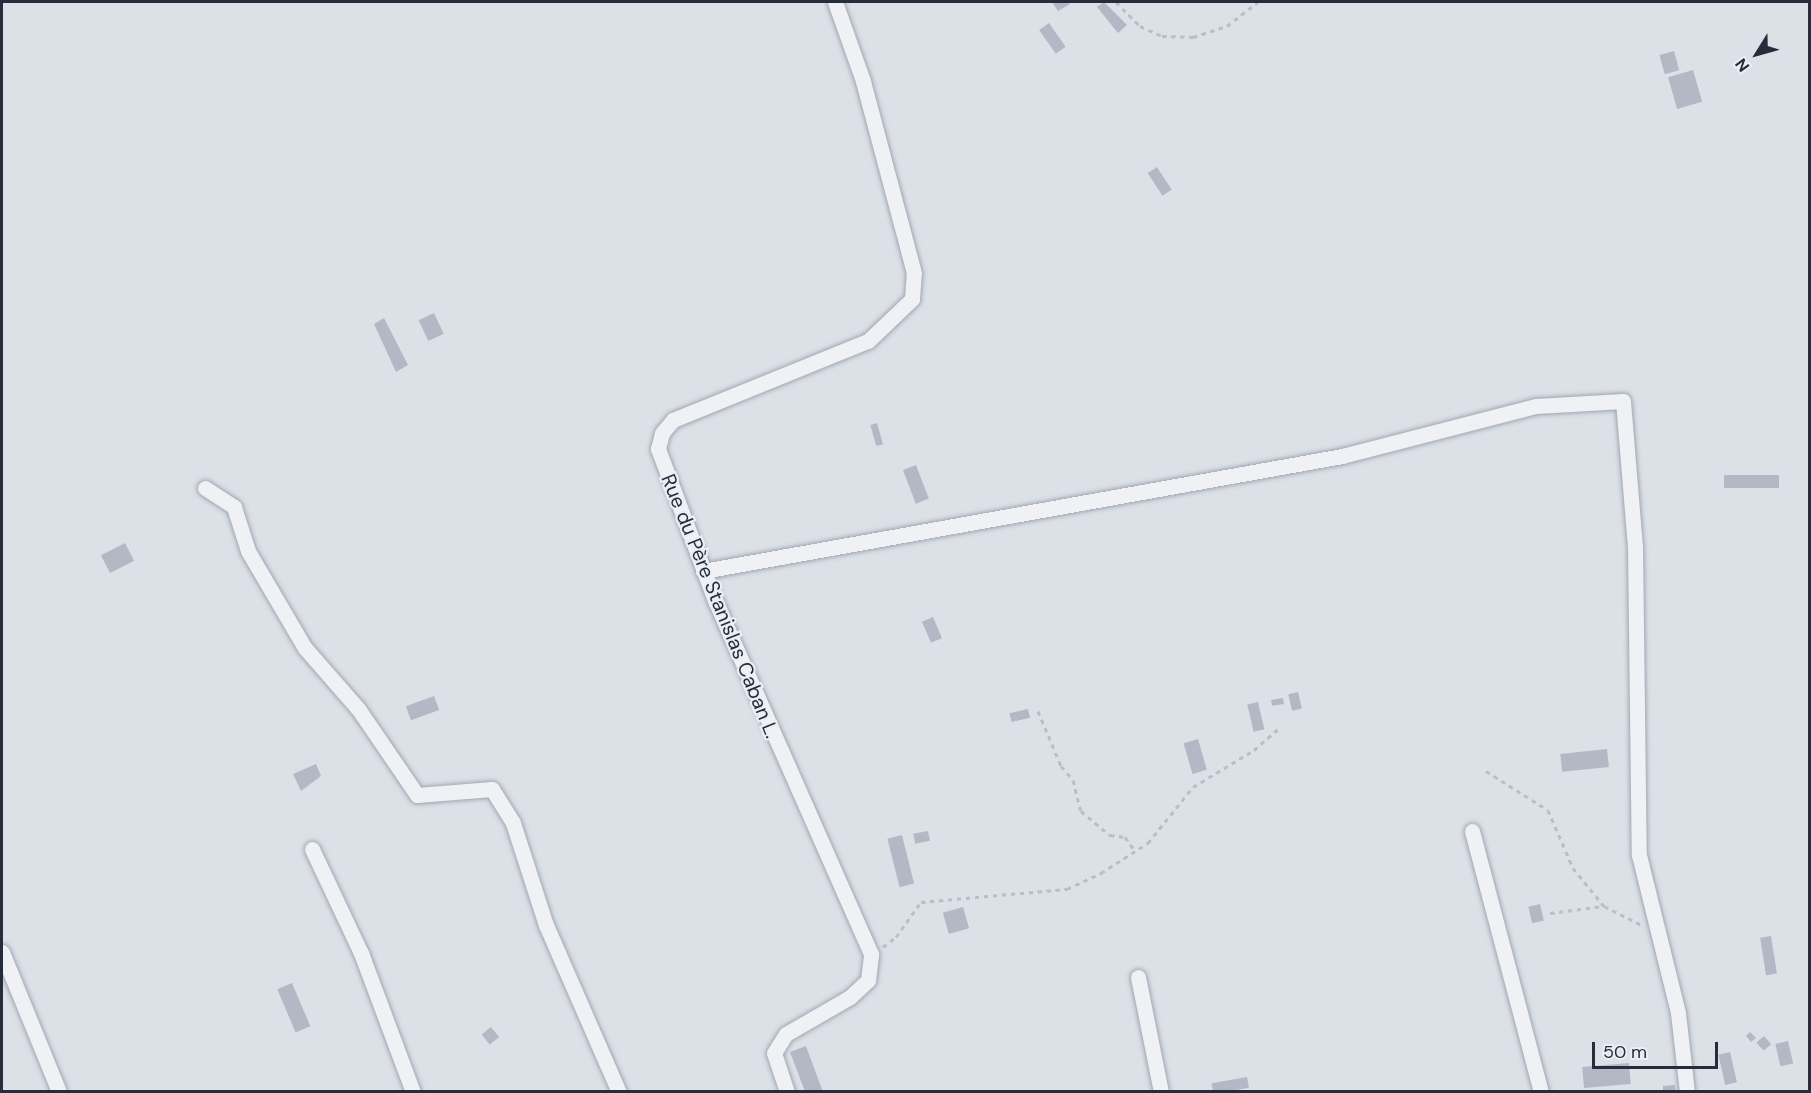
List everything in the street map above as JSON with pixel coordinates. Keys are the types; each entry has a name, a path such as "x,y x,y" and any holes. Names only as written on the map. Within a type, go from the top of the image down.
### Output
{"street":[{"name":"Rue du Père Stanislas Caban L.","path":"835,2 863,81 914,273 912,299 868,341 666,427 659,457 703,571 871,954"},
{"path":"703,571 1342,456 1536,406 1623,401 1635,546 1639,855 1678,1013 1687,1092"},
{"path":"205,488 234,507 248,551 305,648 359,710 417,795 492,789 513,823 546,925 618,1092"},
{"path":"1472,831 1541,1092"},
{"path":"312,849 361,953 413,1092"},
{"path":"2,952 59,1092"},
{"path":"787,1092 774,1053 786,1034 850,997 868,980 871,954"},
{"path":"1138,977 1161,1092"}],"path":[{"path":"1116,2 1140,26 1162,36 1193,37 1227,26 1258,2"},
{"path":"1038,711 1061,766 1073,780 1081,811 1110,835 1125,837 1135,851"},
{"path":"871,954 896,937 921,902 1067,889 1135,851 1193,787 1254,750 1278,729"},
{"path":"1486,771 1548,810 1573,868 1604,906 1660,934"},
{"path":"1550,913 1604,906"}],"building":[{"path":"1052,2 1068,2 1070,4 1058,11"},
{"path":"1104,2 1127,25 1118,33 1097,7"},
{"path":"1049,23 1066,47 1056,54 1039,30"},
{"path":"1674,51 1679,70 1665,74 1660,55"},
{"path":"1693,70 1702,102 1677,109 1668,77"},
{"path":"1157,167 1172,190 1162,196 1148,173"},
{"path":"434,313 444,334 428,341 419,320"},
{"path":"384,318 408,365 396,372 374,324"},
{"path":"877,423 883,444 876,446 870,425"},
{"path":"916,465 929,499 916,504 903,470"},
{"path":"1724,475 1779,475 1779,488 1724,488"},
{"path":"125,543 134,561 110,573 101,555"},
{"path":"933,617 942,638 931,643 922,622"},
{"path":"1298,692 1302,709 1292,711 1288,694"},
{"path":"434,696 439,710 411,720 406,706"},
{"path":"1283,698 1284,704 1272,706 1271,700"},
{"path":"1258,702 1264,729 1254,732 1247,704"},
{"path":"1028,709 1030,718 1012,722 1009,713"},
{"path":"1198,739 1207,770 1192,774 1184,743"},
{"path":"1607,749 1609,767 1562,772 1560,754"},
{"path":"316,764 321,776 301,791 293,774"},
{"path":"928,831 930,841 915,844 913,834"},
{"path":"902,835 914,884 900,887 887,839"},
{"path":"1540,904 1544,921 1532,923 1528,907"},
{"path":"963,907 969,928 949,934 943,913"},
{"path":"1771,936 1777,974 1766,975 1760,938"},
{"path":"292,983 310,1026 296,1033 277,989"},
{"path":"491,1027 499,1037 490,1045 482,1035"},
{"path":"1750,1032 1756,1038 1751,1042 1746,1036"},
{"path":"1764,1036 1771,1044 1764,1051 1756,1043"},
{"path":"1788,1041 1793,1063 1781,1066 1775,1044"},
{"path":"806,1046 823,1092 805,1092 790,1052"},
{"path":"1730,1052 1737,1082 1725,1085 1718,1055"},
{"path":"1629,1063 1631,1084 1584,1088 1582,1067"},
{"path":"1247,1077 1249,1088 1213,1092 1212,1083"},
{"path":"1675,1085 1676,1092 1663,1092 1663,1086"}]}
